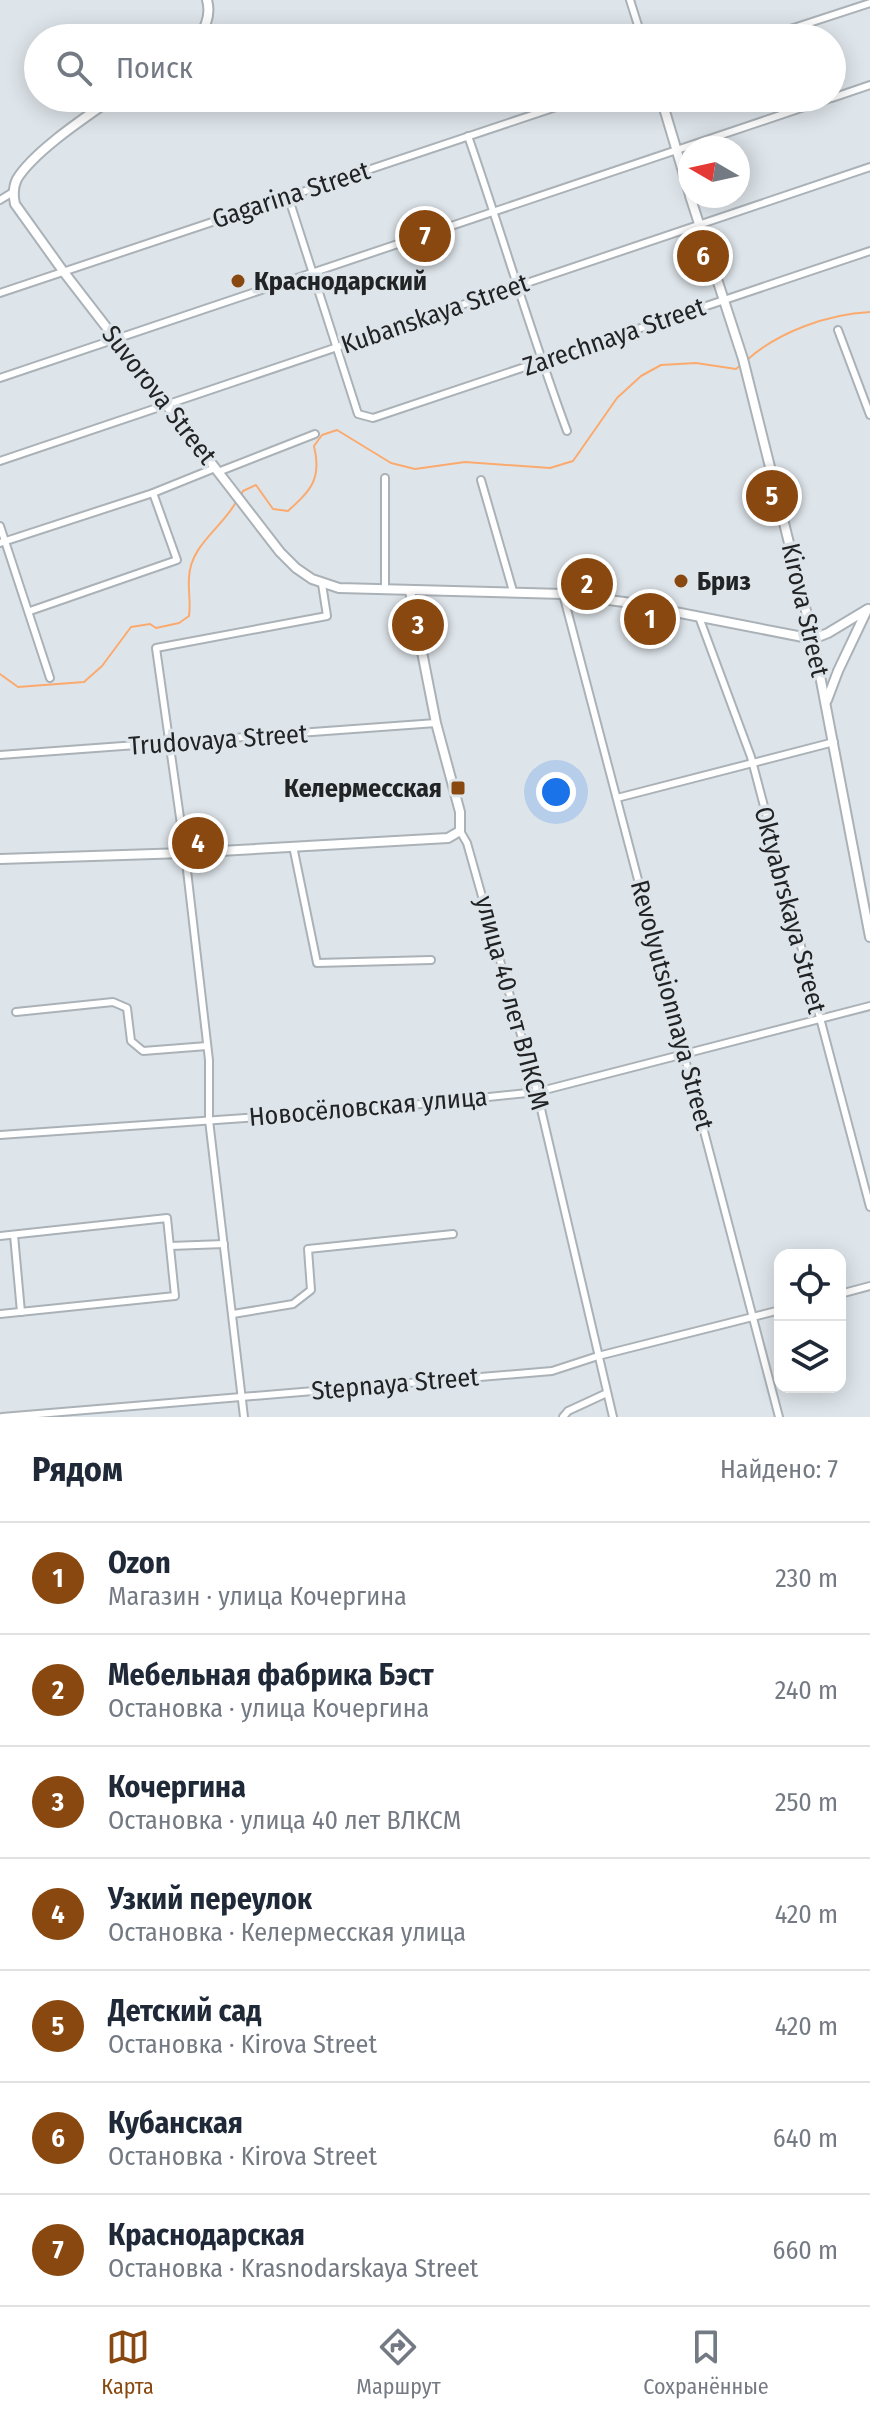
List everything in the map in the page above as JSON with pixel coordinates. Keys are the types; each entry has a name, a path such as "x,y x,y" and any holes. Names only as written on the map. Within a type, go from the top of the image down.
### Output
{"street":[{"path":"206,24 207,0"},
{"path":"630,0 638,24"},
{"path":"806,24 870,3"},
{"path":"846,93 870,85"},
{"path":"0,200 13,192 16,180 58,139 94,112"},
{"name":"Gagarina Street","path":"0,293 541,112"},
{"name":"Kirova Street","path":"665,112 678,156"},
{"path":"0,378 788,112"},
{"path":"468,136 519,286 541,362 567,431"},
{"name":"Kubanskaya Street","path":"0,461 870,167"},
{"name":"Suvorova Street","path":"13,192 15,204 63,271 231,490 296,568 322,584"},
{"path":"288,196 338,346"},
{"name":"Kirova Street","path":"694,208 743,359 813,639 870,937"},
{"name":"Zarechnaya Street","path":"338,346 358,414 373,418 870,251"},
{"path":"838,330 870,415"},
{"path":"3,543 315,434"},
{"path":"385,478 385,589"},
{"path":"481,480 513,591"},
{"path":"30,611 177,560 153,493"},
{"path":"0,526 3,543 30,611 50,678"},
{"path":"244,1417 209,1120 207,1046 185,853 156,648 327,616 322,584 339,588 410,591 563,594 624,602 813,639 869,610"},
{"name":"улица 40 лет ВЛКСМ","path":"410,591 436,723 460,812 460,831 467,843 537,1092 613,1417"},
{"name":"Revolyutsionnaya Street","path":"563,594 779,1417"},
{"path":"827,701 838,671 869,610"},
{"name":"Oktyabrskaya Street","path":"699,617 752,763 870,1207"},
{"name":"Trudovaya Street","path":"0,755 436,723"},
{"path":"617,798 834,742"},
{"path":"0,859 185,853 448,838 460,831"},
{"path":"293,846 317,963 431,960"},
{"path":"16,1012 113,1002 127,1008 131,1041 143,1051 207,1046"},
{"name":"Новосёловская улица","path":"0,1135 374,1109 537,1092 870,1006"},
{"path":"0,1236 167,1218 175,1296 0,1314"},
{"path":"233,1314 293,1304 311,1290 308,1249 453,1234"},
{"path":"14,1235 21,1312"},
{"path":"170,1246 224,1244"},
{"path":"846,1292 870,1286"},
{"name":"Stepnaya Street","path":"2,1417 552,1371 598,1356 774,1312"},
{"path":"563,1417 568,1411 607,1393"}],"waterway":[{"path":"747,360 773,341 804,326 837,316 870,312"},
{"path":"240,497 243,491 256,485 273,509 288,511 313,483 317,467 314,446 322,435 337,430 391,463 415,469 465,462 550,468 573,461 617,398 641,376 661,365 696,363 736,369 742,364"},
{"path":"0,674 18,687 84,682 102,666 131,627 150,624 156,628 179,623 189,616 189,578 195,556 236,502"}],"place":[{"name":"Краснодарская","path":"425,236"},
{"name":"Кубанская","path":"703,256"},
{"name":"Краснодарский","path":"238,281"},
{"name":"Детский сад","path":"772,496"},
{"name":"Бриз","path":"681,581"},
{"name":"Мебельная фабрика Бэст","path":"587,584"},
{"name":"Ozon","path":"650,619"},
{"name":"Кочергина","path":"418,625"},
{"name":"Келермесская","path":"458,788"},
{"name":"Узкий переулок","path":"198,843"}]}
